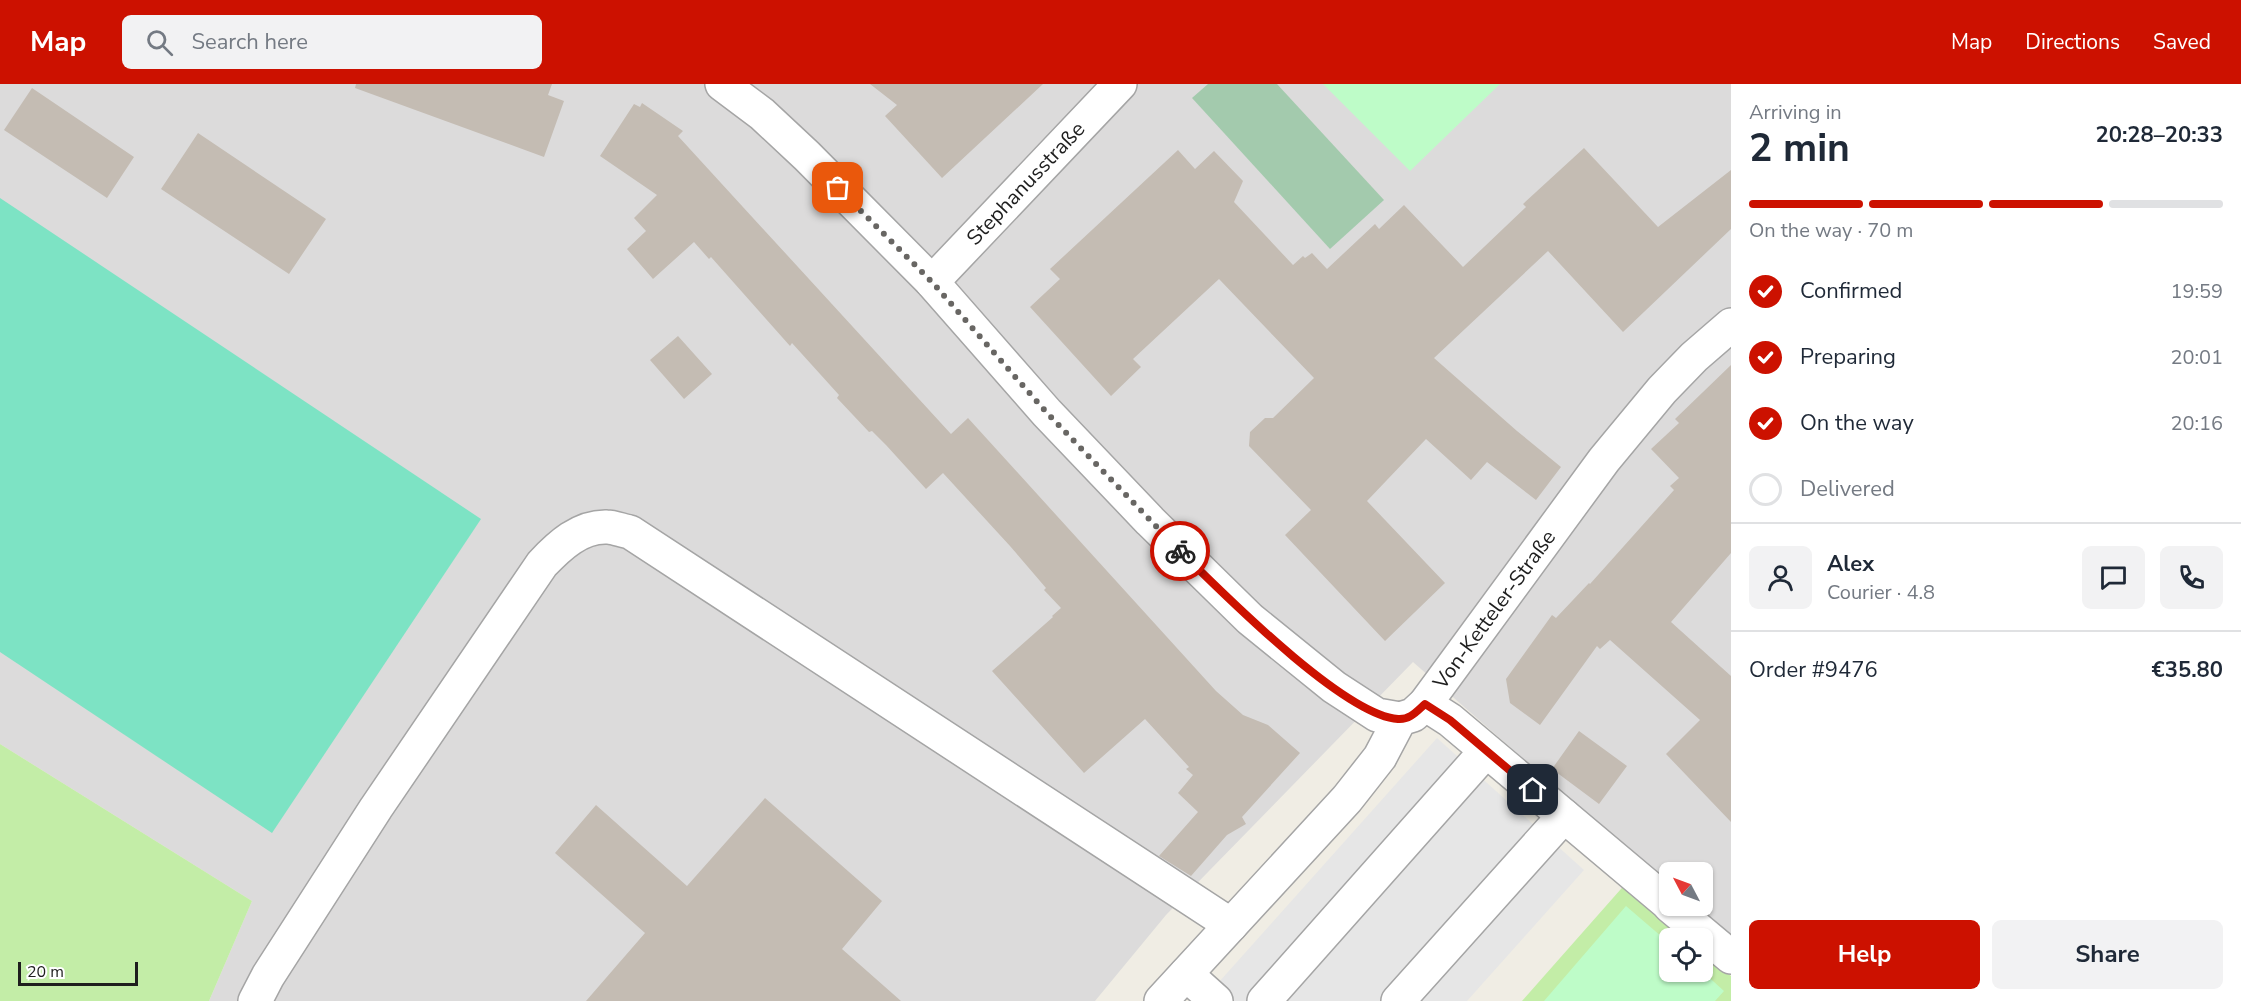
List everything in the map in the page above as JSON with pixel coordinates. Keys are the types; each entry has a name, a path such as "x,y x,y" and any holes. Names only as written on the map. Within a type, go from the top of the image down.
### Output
{"street":[{"path":"722,84 762,114 807,156 932,282 1047,413 1150,521 1250,619 1334,687 1377,715 1413,711 1450,720 1659,897"},
{"name":"Stephanusstraße","path":"932,282 1120,84"},
{"name":"Von-Ketteler-Straße","path":"1161,1001 1347,799 1604,460 1662,390 1694,357 1731,326"},
{"path":"255,1001 268,976 376,808 542,564 562,543 583,531 606,527 630,532 1231,925"},
{"path":"1264,1001 1486,751"},
{"path":"1398,1001 1564,816"},
{"path":"1682,916 1731,957"},
{"path":"1186,974 1216,1001"}],"shaded area":[{"path":"0,84 1731,84 1731,952 1713,934 1713,928 1706,928 1694,916 1713,916 1713,862 1659,862 1659,882 1617,841 1413,662 1166,915 1095,1001 209,1001 252,901 0,744"},
{"path":"1437,738 1584,870 1467,1001 1202,1001"}],"green space":[{"path":"1208,84 1277,84 1384,200 1330,249 1192,98"},
{"path":"1323,84 1500,84 1410,171"},
{"path":"0,198 481,519 272,833 0,652"},
{"path":"0,744 252,901 209,1001 0,1001"},
{"path":"1628,881 1659,910 1659,916 1665,916 1678,928 1659,928 1659,982 1713,982 1713,959 1731,976 1731,1001 1522,1001"},
{"path":"1626,906 1659,934 1659,982 1713,981 1724,991 1715,1001 1544,1001"}],"building":[{"path":"356,84 552,84 548,95 564,101 544,157 355,88"},
{"path":"870,84 1043,84 942,178 885,116 897,105"},
{"path":"32,88 134,157 107,198 4,130"},
{"path":"642,103 683,131 678,136 951,434 968,418 1216,691 1243,715 1268,725 1300,753 1242,817 1246,824 1227,835 1191,876 1159,856 1198,812 1178,793 1193,775 1186,769 1189,767 1145,719 1084,773 992,671 1061,608 1010,546 943,473 926,489 886,445 872,431 869,432 837,398 839,395 792,343 790,346 711,257 709,259 694,242 653,279 627,249 646,231 634,218 657,195 600,156 634,104 640,107"},
{"path":"198,133 326,219 289,274 161,189"},
{"path":"1584,148 1658,227 1731,170 1731,229 1623,332 1548,251 1434,358 1561,467 1536,500 1487,462 1471,480 1426,439 1367,501 1445,583 1385,641 1285,535 1311,510 1249,446 1250,432 1265,418 1273,418 1314,378 1219,279 1133,359 1141,367 1111,396 1030,307 1060,279 1050,269 1178,150 1195,169 1214,151 1243,181 1234,202 1293,265 1303,256 1305,258 1312,253 1327,269 1375,224 1379,229 1404,205 1463,267 1526,207 1523,204"},
{"path":"678,336 712,374 684,399 650,360"},
{"path":"1731,365 1731,553 1671,622 1731,676 1731,822 1666,754 1700,720 1610,640 1600,649 1597,646 1540,725 1510,703 1506,679 1552,615 1556,618 1590,584 1674,490 1670,486 1679,478 1651,449 1679,423 1675,419"},
{"path":"1579,731 1627,766 1599,804 1552,769"},
{"path":"765,798 882,901 842,949 901,1001 586,1001 645,933 555,853 596,805 687,886"}],"way so far":[{"path":"838,188 932,282 1047,413 1180,551"}],"route":[{"path":"1180,551 1250,619 1329,684 1377,715 1401,719 1413,715 1425,704 1450,720 1533,790"}]}
